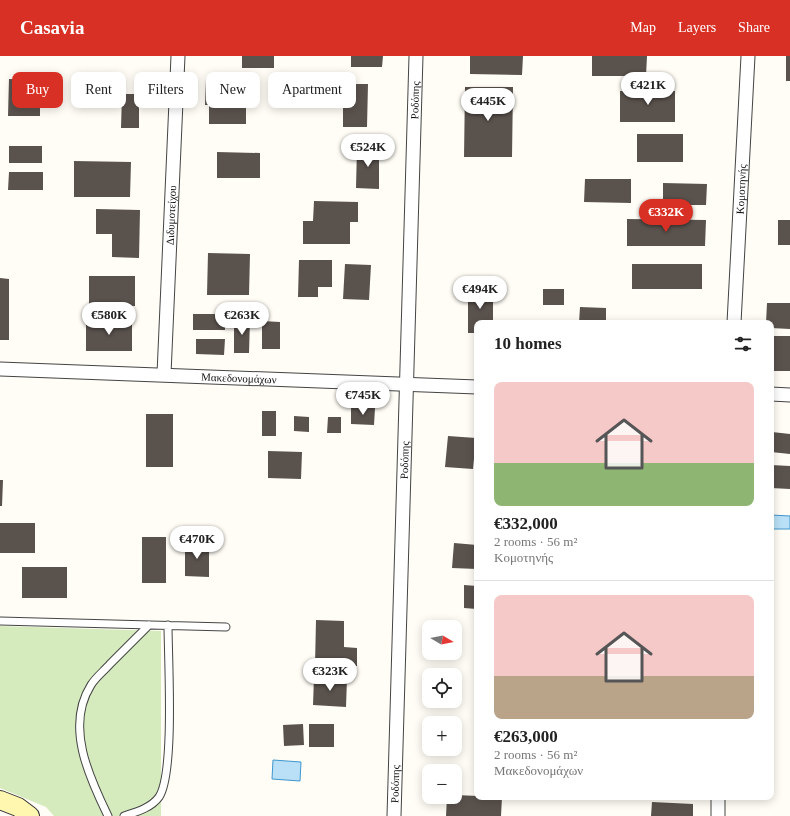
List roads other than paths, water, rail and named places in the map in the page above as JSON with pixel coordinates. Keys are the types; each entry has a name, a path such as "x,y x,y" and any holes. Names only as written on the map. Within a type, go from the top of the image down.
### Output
{"street":[{"name":"Διδυμοτείχου","path":"164,374 178,56"},
{"name":"Ροδόπης","path":"394,816 416,56"},
{"name":"Κομοτηνής","path":"734,320 748,56"},
{"name":"Μακεδονομάχων","path":"0,369 474,387"},
{"path":"774,394 790,395"},
{"path":"0,800 18,807 30,816"},
{"path":"718,800 718,816"}],"lane":[{"path":"0,621 226,627"},
{"path":"108,816 86,767 80,714 92,683 149,625"},
{"path":"124,816 143,809 154,802 159,796 164,784 167,765 169,723 168,625"}],"water":[{"path":"774,515 790,516 790,529 774,529"},
{"path":"273,760 301,762 300,781 272,779"}]}
